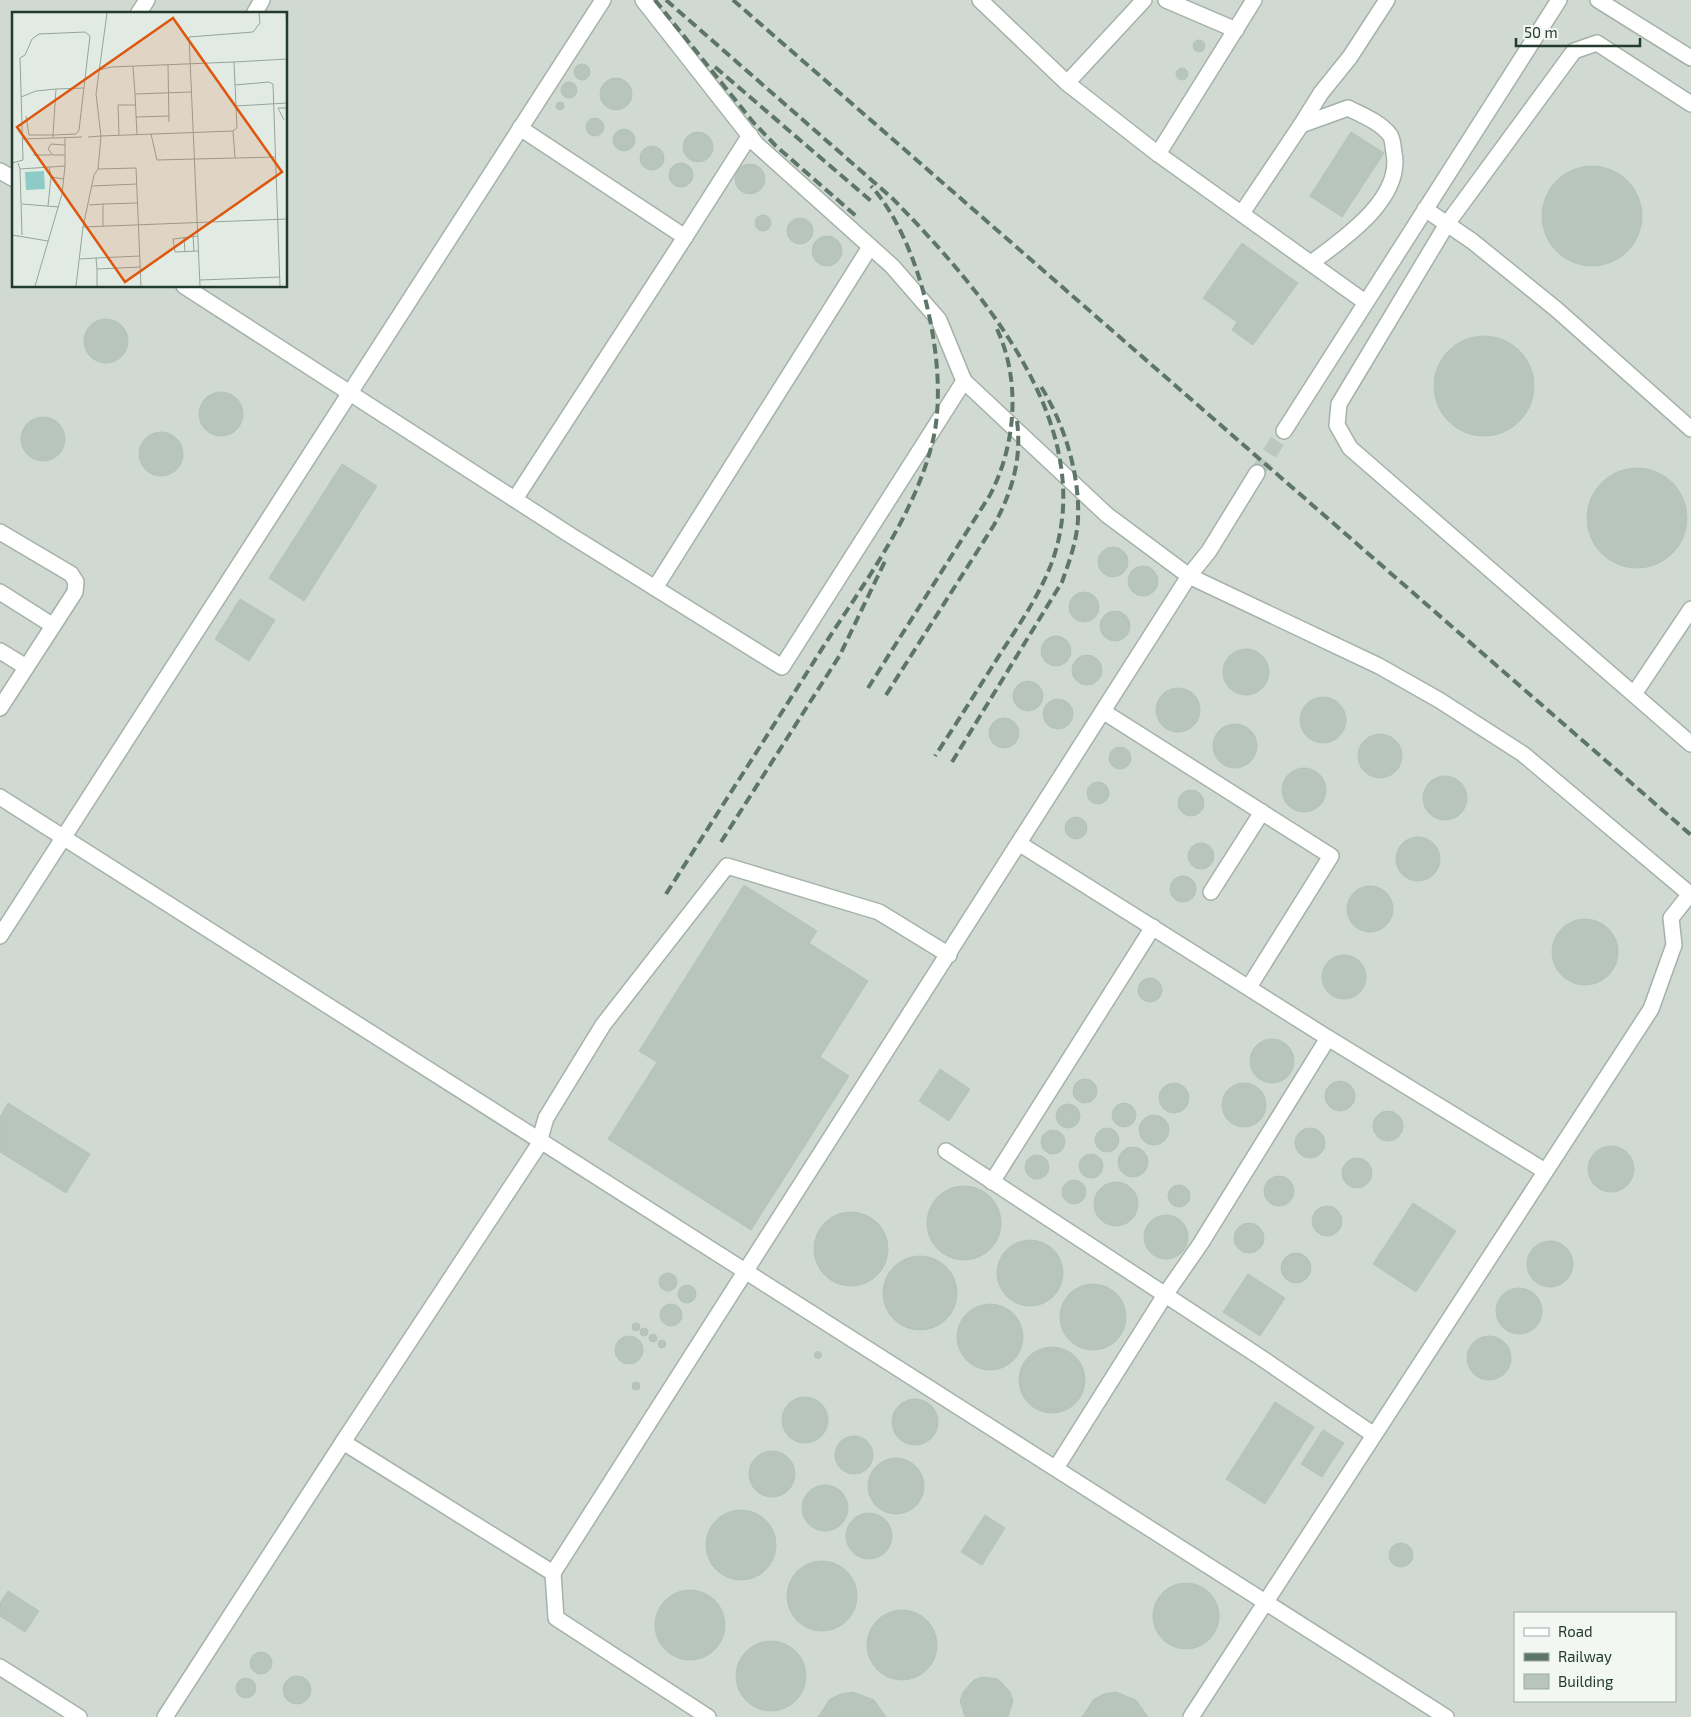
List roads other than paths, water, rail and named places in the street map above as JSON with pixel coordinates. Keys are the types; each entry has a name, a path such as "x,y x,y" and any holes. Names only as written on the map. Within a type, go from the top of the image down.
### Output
{"lane":[{"path":"139,12 147,0"},
{"path":"255,12 262,0"},
{"path":"0,936 603,0"},
{"path":"642,0 756,144 892,266 939,320 964,381 1106,515 1189,576 1379,666 1439,700 1523,754 1690,895 1671,918 1674,945 1650,1009 1191,1717"},
{"path":"980,0 1068,83 1158,154 1365,302"},
{"path":"1068,83 1144,0"},
{"path":"1166,0 1236,30"},
{"path":"1158,154 1254,0"},
{"path":"1242,213 1321,93 1350,57 1386,0"},
{"path":"1284,431 1560,0"},
{"path":"1598,0 1691,58"},
{"path":"1691,104 1597,43 1574,51 1447,224 1339,404 1337,425 1350,448 1691,744"},
{"path":"1301,125 1348,108 1370,119 1390,136 1397,167 1380,203 1352,232 1311,262"},
{"path":"520,128 685,237"},
{"path":"514,499 750,135"},
{"path":"0,170 12,178"},
{"path":"1425,209 1472,241 1556,309 1691,429"},
{"path":"655,588 870,247"},
{"path":"187,288 514,499 782,668 964,381"},
{"path":"708,1717 556,1618 553,1573 1020,844 1189,576 1209,551 1257,473"},
{"path":"0,532 71,574 76,582 75,592 0,708"},
{"path":"0,592 52,625"},
{"path":"1634,694 1691,609"},
{"path":"0,651 26,667"},
{"path":"1104,712 1331,856 1250,987"},
{"path":"0,797 539,1142 779,1292 1446,1717"},
{"path":"1212,892 1262,812"},
{"path":"1020,844 1250,987 1328,1038 1545,1171"},
{"path":"166,1717 342,1442 539,1142 546,1118 603,1024 727,866 879,912 949,955"},
{"path":"992,1182 1153,927"},
{"path":"1056,1468 1164,1295 1201,1243 1328,1038"},
{"path":"946,1151 1374,1435"},
{"path":"342,1442 553,1573"},
{"path":"0,1667 79,1717"}],"tunnel":[{"path":"1257,473 1284,431"}],"railway":[{"path":"655,0 753,122 776,146 856,216"},
{"path":"666,0 892,198 926,234 961,274 994,317 1023,363 1046,411 1060,460 1063,511 1052,562 1030,608 935,756"},
{"path":"733,0 1691,835"},
{"path":"715,67 871,201"},
{"path":"666,894 888,546 902,521 925,468 933,440 937,411 938,378 934,342 917,272 904,239 889,210 871,186"},
{"path":"868,688 990,495 999,476 1010,434 1012,391 1005,349 997,329"},
{"path":"952,762 1062,582 1074,543 1078,519 1078,502 1073,467 1063,432 1040,385"},
{"path":"886,695 1000,513 1011,488 1017,462 1017,421"},
{"path":"721,842 840,655 886,559"}]}
